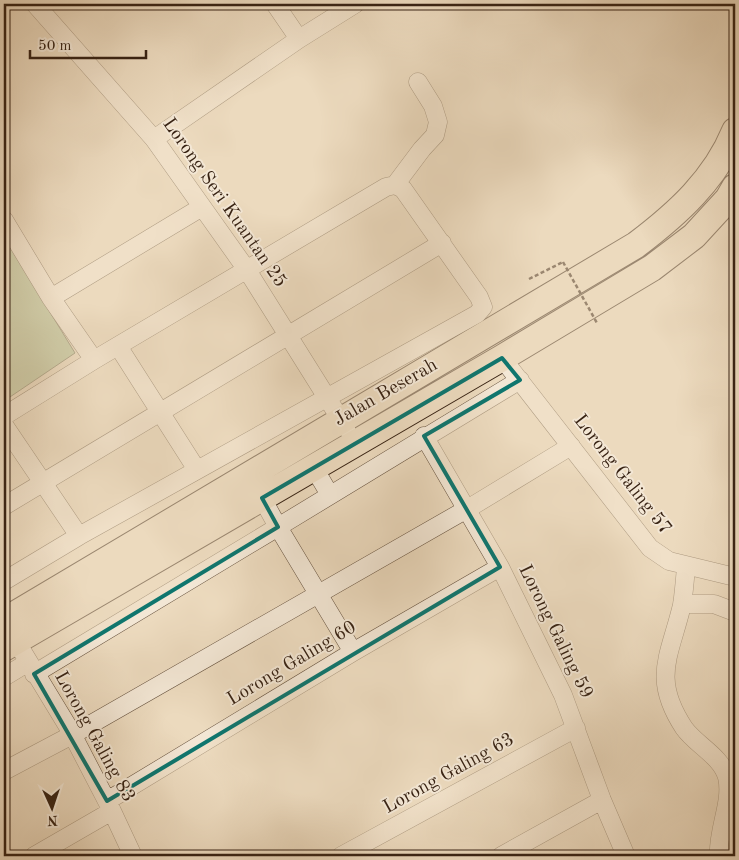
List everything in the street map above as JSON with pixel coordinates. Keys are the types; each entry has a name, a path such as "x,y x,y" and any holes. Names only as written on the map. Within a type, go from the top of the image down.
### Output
{"highway":[{"name":"Jalan Beserah","path":"17,649 341,419 595,272 636,245 675,216 706,183 735,131"},
{"name":"Jalan Beserah","path":"17,649 262,498 652,268 694,236 728,199 735,187"}],"street":[{"name":"Lorong Seri Kuantan 25","path":"35,4 154,139 247,270 341,419 392,457"},
{"path":"275,4 299,39"},
{"path":"154,139 299,39 355,4"},
{"path":"395,185 422,148 436,135 438,122 433,106 418,82"},
{"path":"4,416 94,360 386,187 395,185 403,189 480,297 482,306 477,314 327,396 79,536 4,581"},
{"path":"52,298 202,207"},
{"path":"5,223 94,360"},
{"path":"4,506 442,243"},
{"path":"118,346 197,470"},
{"name":"Lorong Galing 57","path":"502,358 650,548 669,561 686,567 735,577"},
{"path":"4,677 17,649 278,527 424,436 520,380"},
{"path":"4,425 79,536"},
{"name":"Lorong Galing 59","path":"424,436 500,567 563,695 602,800 626,856"},
{"path":"4,771 72,736 466,510 571,446"},
{"path":"314,468 330,495"},
{"path":"262,498 353,652"},
{"name":"Lorong Galing 60","path":"34,856 353,652 500,567"},
{"path":"686,567 682,604 664,673 668,696 677,718 686,732 721,765 726,776 728,787 719,856"},
{"path":"682,604 714,604 735,612"},
{"name":"Lorong Galing 83","path":"17,649 72,736 110,806 133,856"},
{"name":"Lorong Galing 63","path":"341,856 576,728"},
{"path":"501,856 602,800"}],"path":[{"path":"529,279 562,262 597,323"}],"highlighted area":[{"path":"502,358 520,380 424,436 500,567 107,801 34,674 278,527 262,498"}],"green space":[{"path":"4,237 75,353 4,401"}]}
